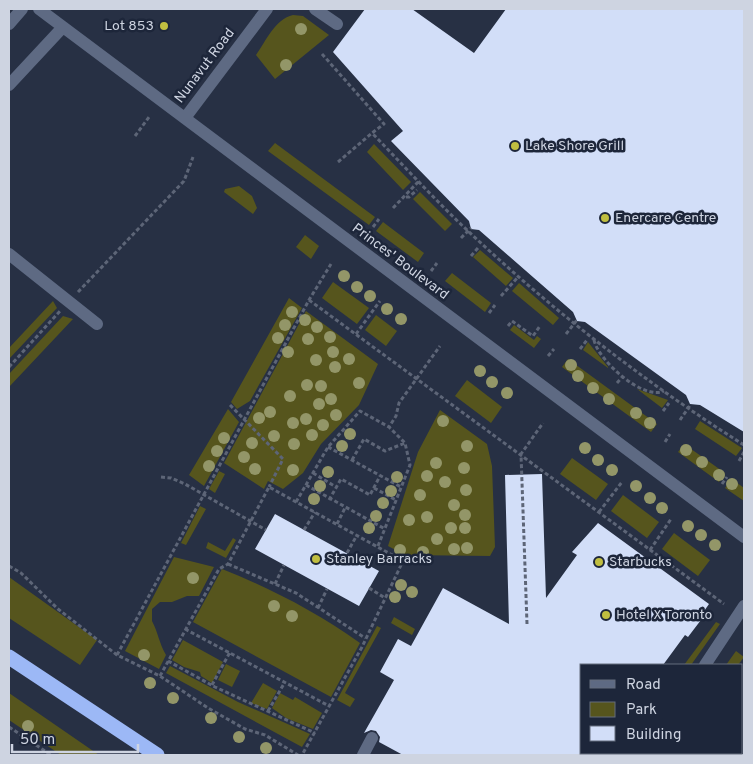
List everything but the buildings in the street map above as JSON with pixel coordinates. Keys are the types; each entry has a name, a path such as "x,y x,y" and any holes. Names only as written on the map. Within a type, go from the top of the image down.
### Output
{"highway":[{"path":"9,657 157,755"}],"street":[{"path":"9,24 22,9"},
{"name":"Princes' Boulevard","path":"40,9 744,537"},
{"name":"Nunavut Road","path":"185,118 267,9"},
{"path":"315,9 336,24"},
{"path":"9,85 63,27"},
{"path":"9,254 97,324"},
{"path":"706,664 739,623 744,606"},
{"path":"363,755 372,738"}],"path":[{"path":"322,54 384,124 338,162"},
{"path":"135,136 149,117"},
{"path":"372,133 470,230 574,324 688,409 744,445"},
{"path":"9,367 184,181 193,157"},
{"path":"406,197 406,194 419,181"},
{"path":"393,208 417,190"},
{"path":"373,227 379,219"},
{"path":"461,238 470,230"},
{"path":"471,256 478,248"},
{"path":"431,271 437,263"},
{"path":"117,655 308,300 331,264"},
{"path":"501,296 519,276"},
{"path":"308,300 724,604"},
{"path":"356,334 380,301"},
{"path":"489,313 495,305"},
{"path":"508,326 512,320 534,336 540,326"},
{"path":"566,334 577,320"},
{"path":"594,339 600,355 623,376 634,384 653,393 664,391"},
{"path":"580,348 587,340"},
{"path":"389,427 396,416 399,403 440,346"},
{"path":"548,356 554,349"},
{"path":"617,384 623,376"},
{"path":"663,411 668,403"},
{"path":"680,420 691,404"},
{"path":"160,676 219,569 228,564 283,460 230,405"},
{"path":"296,502 328,447 360,411 389,427 405,442 410,465 378,546"},
{"path":"527,624 521,454 543,423"},
{"path":"665,442 670,434"},
{"path":"352,460 364,439 386,451 405,442"},
{"path":"328,447 401,487"},
{"path":"739,461 744,452"},
{"path":"313,473 336,487"},
{"path":"329,500 342,479 370,495 380,476"},
{"path":"161,477 172,478 250,523 266,530"},
{"path":"722,484 728,477"},
{"path":"598,512 622,482"},
{"path":"306,485 329,500 384,529"},
{"path":"269,487 403,560 330,706 302,755"},
{"path":"374,488 396,500"},
{"path":"337,524 345,508"},
{"path":"304,530 315,512"},
{"path":"650,550 671,519"},
{"path":"347,553 357,535"},
{"path":"228,564 296,593 365,638"},
{"path":"275,584 284,565"},
{"path":"9,566 21,573 58,609 117,655 160,676 208,708 245,729 265,735 298,755"},
{"path":"318,608 327,588"},
{"path":"369,588 385,598"},
{"path":"186,629 330,706"},
{"path":"212,685 230,652"},
{"path":"168,661 212,685 315,733"},
{"path":"268,711 285,682"},
{"path":"9,727 51,755"}],"green space":[{"path":"293,15 303,16 329,35 275,79 256,55 276,26 287,17"},
{"path":"275,143 375,217 369,225 268,151"},
{"path":"374,144 411,182 403,190 367,152"},
{"path":"239,186 252,196 257,208 253,214 224,192 225,189"},
{"path":"420,192 452,224 445,231 413,199"},
{"path":"383,222 424,253 418,262 376,231"},
{"path":"305,235 319,246 311,259 296,247"},
{"path":"480,250 513,278 506,286 473,257"},
{"path":"452,273 491,303 485,312 445,281"},
{"path":"333,282 369,308 357,324 322,298"},
{"path":"519,283 559,318 553,325 512,291"},
{"path":"289,298 302,308 250,401 237,409 231,402"},
{"path":"53,301 57,308 9,359 9,348"},
{"path":"306,311 378,364 359,405 321,444 303,473 283,489 268,481 264,489 224,463"},
{"path":"376,315 397,331 386,346 365,330"},
{"path":"63,316 73,319 9,387 9,374"},
{"path":"514,325 534,340 537,336 541,339 534,348 510,330"},
{"path":"588,342 608,367 608,368 583,350"},
{"path":"568,359 657,424 651,432 562,367"},
{"path":"467,380 502,407 491,423 455,396"},
{"path":"637,389 668,400 662,408"},
{"path":"228,409 239,422 204,486 189,475"},
{"path":"440,410 487,444 492,466 495,547 490,556 405,555 388,546 418,452"},
{"path":"700,421 742,448 736,456 695,429"},
{"path":"684,444 725,473 719,482 678,452"},
{"path":"572,458 608,484 596,500 560,474"},
{"path":"219,471 225,474 215,493 209,489"},
{"path":"732,479 744,488 744,501 725,488"},
{"path":"623,495 659,522 647,538 611,511"},
{"path":"200,506 206,509 186,545 181,543"},
{"path":"674,533 710,560 698,576 662,549"},
{"path":"233,538 236,540 226,558 206,548 208,542 225,551"},
{"path":"174,557 214,567 199,596 187,596 172,602 160,602 152,609 152,621 166,655 159,669 125,651"},
{"path":"222,569 293,602 327,621 360,643 331,697 193,622"},
{"path":"9,577 97,640 80,665 9,618"},
{"path":"394,617 415,629 412,635 391,623"},
{"path":"716,622 720,624 692,664 685,664"},
{"path":"377,626 381,628 345,693 355,699 350,707 337,700"},
{"path":"183,640 223,662 212,683 201,676 200,672 184,667 172,660"},
{"path":"736,651 744,657 739,664 727,664"},
{"path":"226,664 240,671 232,687 218,680"},
{"path":"170,666 238,702 310,734 302,747 166,673"},
{"path":"263,683 277,691 267,709 251,703"},
{"path":"9,693 99,755 61,755 9,720"},
{"path":"280,693 293,700 295,697 322,713 313,729 286,718 272,708"}],"place":[{"name":"Lot 853","path":"164,26"},
{"name":"Lake Shore Grill","path":"515,146"},
{"name":"Enercare Centre","path":"605,218"},
{"name":"Stanley Barracks","path":"316,559"},
{"name":"Starbucks","path":"599,562"},
{"name":"Hotel X Toronto","path":"606,615"}]}
